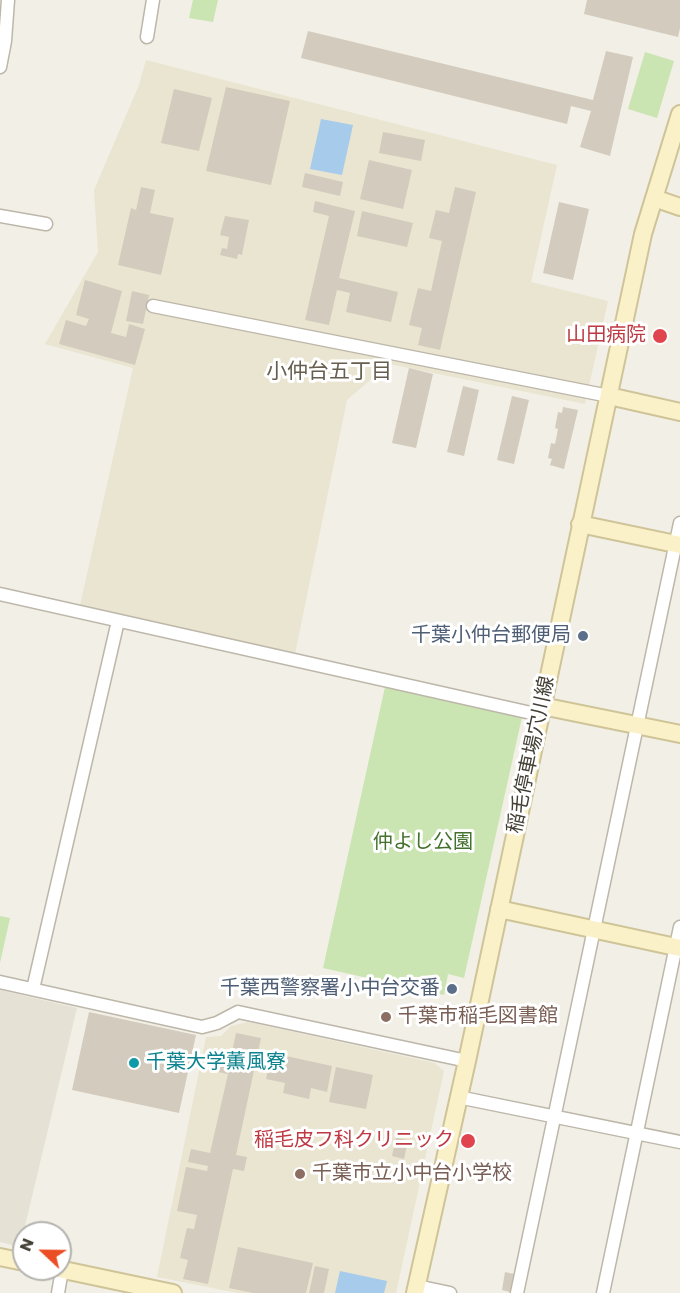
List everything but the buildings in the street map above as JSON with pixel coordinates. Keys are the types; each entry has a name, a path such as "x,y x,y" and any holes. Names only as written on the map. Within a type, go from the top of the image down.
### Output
{"main road":[{"name":"稲毛停車場穴川線","path":"416,1289 467,1061 643,234 680,114"},
{"path":"654,198 680,207"},
{"path":"609,396 680,412"},
{"path":"580,524 678,544"},
{"path":"541,710 638,724 680,734"},
{"path":"499,909 678,947"},
{"path":"72,1272 127,1288 173,1293"}],"street":[{"path":"0,67 5,41 8,0"},
{"path":"147,37 153,0"},
{"path":"0,216 46,224"},
{"path":"153,306 609,396"},
{"path":"517,1293 678,544 680,524"},
{"path":"0,594 541,710"},
{"path":"33,989 118,621"},
{"path":"603,1293 678,947 680,927"},
{"path":"0,982 202,1027 217,1023 238,1012 467,1061"},
{"path":"458,1097 680,1142"},
{"path":"416,1289 450,1293"}],"shaded area":[{"path":"146,60 557,165 531,282 608,301 585,404 389,364 347,400 295,654 80,605 133,368 45,344 98,252 94,190 139,85"},
{"path":"0,990 77,1008 26,1221 12,1221 12,1245 0,1242"},
{"name":"千葉市立小中台小学校","path":"248,1022 435,1063 444,1071 396,1293 238,1293 157,1277 206,1037 221,1036 231,1026"}],"green space":[{"path":"193,0 218,0 213,22 189,18"},
{"path":"645,52 674,61 657,118 628,109"},
{"name":"仲よし公園","path":"385,687 522,717 464,978 448,974 444,995 323,968"},
{"path":"0,916 10,918 0,963"}],"water":[{"path":"321,119 353,125 342,175 310,169"},
{"path":"340,1271 387,1281 384,1293 335,1293"}],"place":[{"name":"山田病院","path":"660,336"},
{"name":"千葉小仲台郵便局","path":"583,636"},
{"name":"千葉西警察署小中台交番","path":"452,989"},
{"name":"千葉市稲毛図書館","path":"386,1017"},
{"name":"千葉大学薫風寮","path":"134,1063"},
{"name":"稲毛皮フ科クリニック","path":"468,1141"},
{"name":"千葉市立小中台小学校","path":"300,1174"}],"district":[{"name":"小仲台五丁目","path":"329,373"}]}
